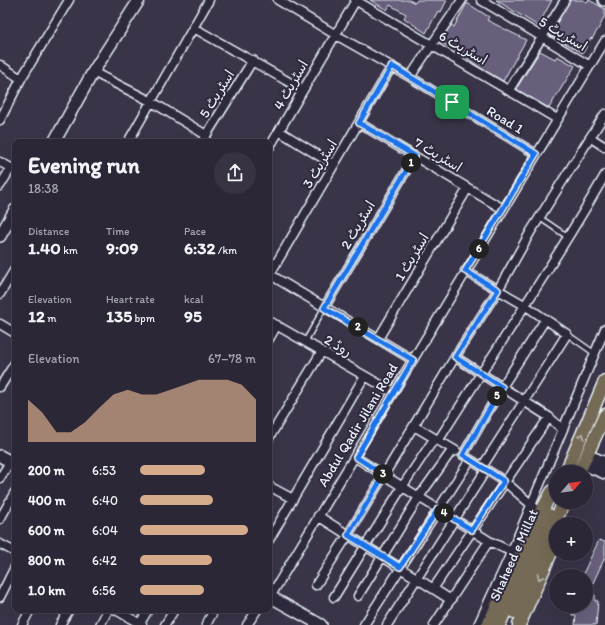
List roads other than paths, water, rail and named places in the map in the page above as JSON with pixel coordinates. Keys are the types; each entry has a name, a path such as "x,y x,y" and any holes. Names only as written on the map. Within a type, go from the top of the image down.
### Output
{"main road":[{"path":"56,139 93,72 139,0"},
{"path":"0,236 12,215"},
{"path":"569,465 605,381"},
{"path":"604,468 583,464 605,415"},
{"path":"488,625 515,554 549,497"},
{"name":"Shaheed e Millat","path":"499,625 551,509"},
{"name":"Shaheed e Millat","path":"508,625 561,509"},
{"path":"519,625 549,557"},
{"path":"272,599 321,625"}],"street":[{"path":"0,120 21,79 69,0"},
{"path":"130,139 194,28 208,0"},
{"name":"Road 1","path":"278,0 336,35 392,66 536,154"},
{"path":"336,35 356,0"},
{"name":"اسٹریٹ 6","path":"356,0 557,119"},
{"path":"410,77 462,0"},
{"name":"اسٹریٹ 5","path":"481,0 543,36 590,66"},
{"path":"509,90 565,0"},
{"path":"194,28 254,60 303,90"},
{"name":"اسٹریٹ 4","path":"272,143 336,35"},
{"name":"Abdul Qadir Jilani Road","path":"272,592 356,457 465,271 605,41"},
{"name":"اسٹریٹ 5","path":"204,139 254,60"},
{"path":"0,65 21,79"},
{"name":"اسٹریٹ 3","path":"272,269 392,66"},
{"path":"93,72 152,102 204,139"},
{"path":"316,585 605,114"},
{"name":"اسٹریٹ 7","path":"359,123 503,209"},
{"path":"279,131 334,165"},
{"path":"591,138 605,147"},
{"name":"اسٹریٹ 2","path":"324,308 415,156"},
{"path":"0,162 12,168"},
{"path":"0,186 12,170"},
{"path":"334,598 402,487 436,440 526,306 605,175"},
{"name":"اسٹریٹ 1","path":"378,339 468,188"},
{"path":"387,625 454,519 523,400 567,334 526,306 465,271"},
{"path":"0,294 12,275"},
{"path":"272,276 413,360"},
{"path":"463,455 502,387 545,320"},
{"name":"روڈ 2","path":"272,322 364,377 393,392"},
{"path":"0,324 12,332"},
{"path":"272,334 277,325"},
{"path":"478,625 515,554 531,505 605,329"},
{"path":"272,433 322,351"},
{"path":"455,357 549,416 562,429"},
{"path":"0,387 12,368"},
{"path":"272,535 364,377"},
{"path":"433,588 549,416"},
{"path":"414,426 504,481 541,512"},
{"path":"358,596 419,498 453,449"},
{"path":"356,457 489,541 515,554"},
{"path":"364,625 470,460"},
{"path":"0,478 11,461"},
{"path":"272,488 293,500"},
{"path":"0,519 12,497"},
{"path":"318,516 451,600"},
{"path":"434,625 489,541"},
{"path":"0,544 12,550"},
{"path":"0,597 12,573"},
{"path":"22,625 28,613"},
{"path":"60,625 67,613"},
{"path":"100,625 106,613"},
{"path":"121,613 140,625 146,613"},
{"path":"165,625 172,613"},
{"path":"206,625 212,613"},
{"path":"247,625 255,613"}],"lane":[{"path":"540,218 568,237"},
{"path":"305,342 324,308"},
{"path":"567,334 594,353"}]}
